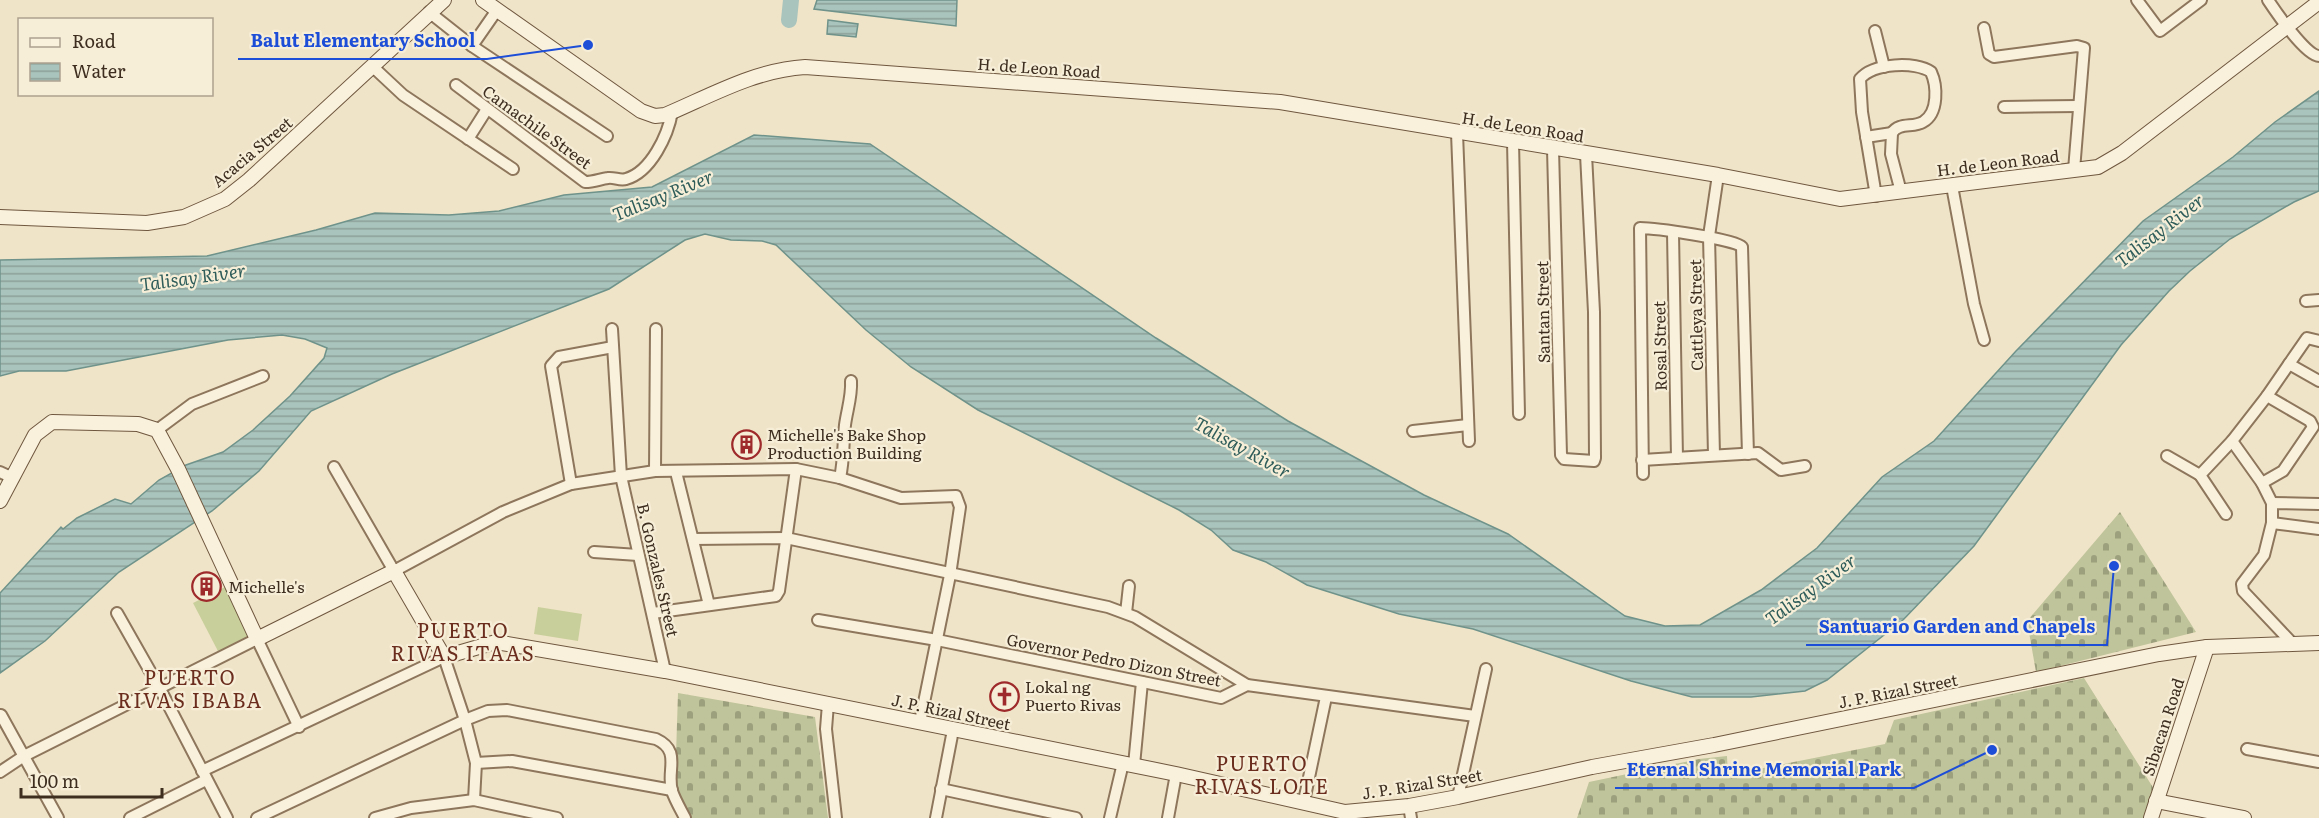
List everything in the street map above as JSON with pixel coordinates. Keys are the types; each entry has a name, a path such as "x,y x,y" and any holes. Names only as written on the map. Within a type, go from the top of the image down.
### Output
{"street":[{"name":"Acacia Street","path":"0,217 147,223 184,217 225,199 249,180 444,0"},
{"path":"483,0 641,111 655,116 672,112"},
{"path":"2137,0 2160,31 2201,0"},
{"path":"2268,0 2286,26 2312,54 2319,56"},
{"name":"H. de Leon Road","path":"672,112 752,78 781,70 805,67 1280,102 1718,175 1840,199 2098,167 2122,153 2319,2"},
{"path":"472,45 497,10"},
{"path":"429,12 472,45 607,136"},
{"path":"1984,28 1989,54 1994,57 2082,46 2084,53 2074,170"},
{"path":"1875,32 1884,67"},
{"path":"1866,137 1892,133 1898,128 1922,123 1927,119 1934,104 1936,91 1931,72 1917,64 1884,67 1864,74 1860,79 1859,86 1866,137 1876,196"},
{"path":"372,66 403,95 513,169"},
{"name":"Camachile Street","path":"456,85 585,182 596,182 608,178 624,180 633,176 663,143 669,130 672,112"},
{"path":"2004,107 2078,106"},
{"path":"468,139 487,109"},
{"path":"1457,133 1469,441"},
{"path":"1892,133 1892,154 1901,192"},
{"path":"1513,142 1519,414"},
{"name":"Santan Street","path":"1553,149 1561,455 1564,459 1594,461 1594,312 1586,154"},
{"name":"Cattleya Street","path":"1714,455 1709,237 1718,175"},
{"path":"1952,186 1972,294 1984,340"},
{"path":"1643,474 1638,230 1643,228 1709,237 1735,242 1742,247 1748,454"},
{"name":"Rosal Street","path":"1673,233 1677,458"},
{"path":"2306,301 2319,300"},
{"name":"B. Gonzales Street","path":"612,329 621,476 665,671"},
{"path":"655,471 656,329"},
{"path":"2200,475 2232,441 2267,396 2307,338 2319,341"},
{"path":"571,484 551,366 559,357 613,347"},
{"path":"2289,364 2319,381"},
{"path":"157,430 192,404 263,376"},
{"path":"840,478 845,456 845,430 852,393 851,381"},
{"path":"2262,483 2283,471 2313,427 2310,421 2267,396"},
{"path":"0,501 6,475 35,435 52,422 138,424 157,430 178,469 298,727"},
{"path":"1413,431 1468,425"},
{"path":"2232,441 2262,483 2272,503 2272,523 2264,555 2242,584 2242,588 2292,643"},
{"path":"1642,460 1761,453 1781,470 1805,466"},
{"path":"2167,456 2200,475 2226,514"},
{"path":"334,467 444,657 465,720 476,763 474,800"},
{"path":"653,613 776,596 779,591 795,469"},
{"path":"0,772 24,756 394,571 503,512 571,484 655,471 795,469 840,478 901,498 956,496 960,507 950,575 920,722"},
{"path":"676,472 709,605"},
{"path":"2272,503 2319,504"},
{"path":"2272,523 2319,529"},
{"path":"693,539 786,538 950,575 1086,602 1126,613 1247,685 1475,716"},
{"path":"594,552 638,555"},
{"path":"1126,613 1129,586"},
{"path":"117,613 159,687 227,818"},
{"name":"Governor Pedro Dizon Street","path":"818,620 937,640 1221,698 1247,685"},
{"name":"J. P. Rizal Street","path":"444,657 496,642 665,671 1304,801 1346,815 1410,812 1458,797 1592,767 1714,745 2159,654 2207,647 2319,643"},
{"name":"Sibacan Road","path":"2151,818 2207,647"},
{"path":"130,818 298,727 444,657"},
{"path":"1458,797 1486,669"},
{"path":"1110,818 1129,764 1142,682"},
{"path":"1304,801 1326,697"},
{"path":"828,704 827,737 836,818"},
{"path":"257,818 465,720 488,711 507,710 656,739 665,743 671,751 672,790 685,818"},
{"path":"1,715 58,818"},
{"path":"936,818 953,730"},
{"path":"2247,749 2319,762"},
{"path":"476,763 513,761 672,790"},
{"path":"1168,818 1176,774"},
{"path":"941,789 1076,818"},
{"path":"375,818 411,808 474,800 557,818"},
{"path":"2156,801 2244,818"}],"green space":[{"path":"2120,512 2196,632 2036,672 2027,621"},
{"path":"227,586 253,639 220,655 193,603"},
{"path":"538,607 582,614 578,641 534,634"},
{"path":"2084,678 2154,789 2144,818 1577,818 1589,782 1699,759 1727,756 1728,775 1885,744 1894,720"},
{"path":"678,693 815,717 828,818 690,818 675,786"}],"water":[{"path":"817,0 957,0 956,26 814,9"},
{"path":"828,20 858,24 856,37 827,34"},
{"name":"Talisay River","path":"2319,91 2319,191 2294,202 2230,239 2169,291 2121,345 1974,546 1903,620 1827,680 1805,691 1751,697 1692,697 1631,681 1473,629 1399,614 1307,585 1266,562 1233,550 1211,530 1179,510 978,410 911,367 866,330 776,245 762,241 731,240 705,234 685,240 609,289 392,374 311,411 259,471 212,511 119,572 45,641 0,673 0,593 61,527 63,529 77,518 115,499 131,504 159,480 186,465 223,452 253,430 290,396 324,358 327,348 305,339 282,335 228,340 66,371 19,371 0,376 0,260 207,256 316,230 375,213 449,215 499,211 564,195 652,187 754,135 870,144 1156,338 1288,421 1424,495 1508,534 1625,616 1665,626 1700,625 1761,590 1817,548 1882,477 1934,441 2016,351 2143,221 2233,157 2275,122"}],"waterway":[{"path":"789,20 791,0"}],"place":[{"name":"Balut Elementary School","path":"588,45"},
{"name":"Michelle's Bake Shop Production Building","path":"746,444"},
{"name":"Santuario Garden and Chapels","path":"2114,566"},
{"name":"Michelle's","path":"207,587"},
{"name":"Lokal ng Puerto Rivas","path":"1004,696"},
{"name":"Eternal Shrine Memorial Park","path":"1992,750"}],"district":[{"name":"PUERTO RIVAS ITAAS","path":"463,642"},
{"name":"PUERTO RIVAS IBABA","path":"190,690"},
{"name":"PUERTO RIVAS LOTE","path":"1262,776"}]}
